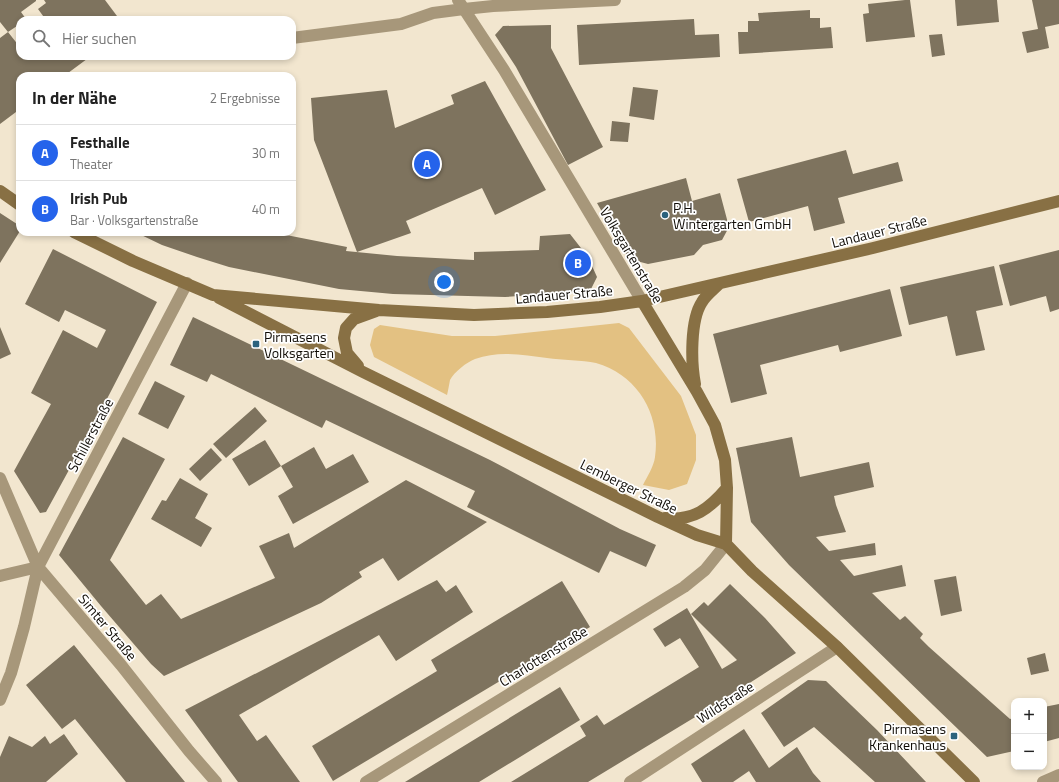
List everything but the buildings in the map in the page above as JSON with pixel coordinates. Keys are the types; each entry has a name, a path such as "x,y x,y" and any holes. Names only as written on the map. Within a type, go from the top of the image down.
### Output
{"main road":[{"path":"0,191 16,202"},
{"name":"Landauer Straße","path":"82,236 133,261 213,295 379,310 482,315 548,312 600,307 642,300 719,284 874,248 1059,201"},
{"path":"697,392 693,373 693,350 697,312 702,301 719,284"},
{"name":"Lemberger Straße","path":"213,295 363,372 658,517 697,535 726,544 752,571 837,647 974,782"},
{"name":"Volksgartenstraße","path":"642,300 715,425 724,460 727,488 726,544"},
{"path":"363,372 347,353 344,338 346,328 354,319 379,310"},
{"path":"658,517 676,519 694,516 710,506 727,488"}],"street":[{"path":"296,37 401,24 461,5 493,6 615,0"},
{"name":"Volksgartenstraße","path":"461,5 504,70 642,300"},
{"name":"Schillerstraße","path":"0,700 11,673 24,627 38,567 187,283"},
{"name":"Simter Straße","path":"0,478 38,567 121,664 189,751 216,782"},
{"name":"Charlottenstraße","path":"366,782 684,587 705,570 726,544"},
{"path":"0,576 38,567"},
{"name":"Wildstraße","path":"630,782 837,647"},
{"path":"1043,782 1059,775"}],"shaded area":[{"path":"619,323 629,328 681,396 696,435 696,460 687,484 669,490 643,485 655,457 656,441 654,426 644,399 635,387 624,377 611,369 596,363 585,361 502,354 484,356 472,360 452,377 447,395 374,357 370,345 374,329 380,325 452,336 495,336"}],"place":[{"name":"Festhalle","path":"427,164"},
{"name":"P.H. Wintergarten GmbH","path":"665,215"},
{"name":"Irish Pub","path":"578,263"},
{"name":"Pirmasens Volksgarten","path":"256,344"},
{"name":"Pirmasens Krankenhaus","path":"954,736"}]}
